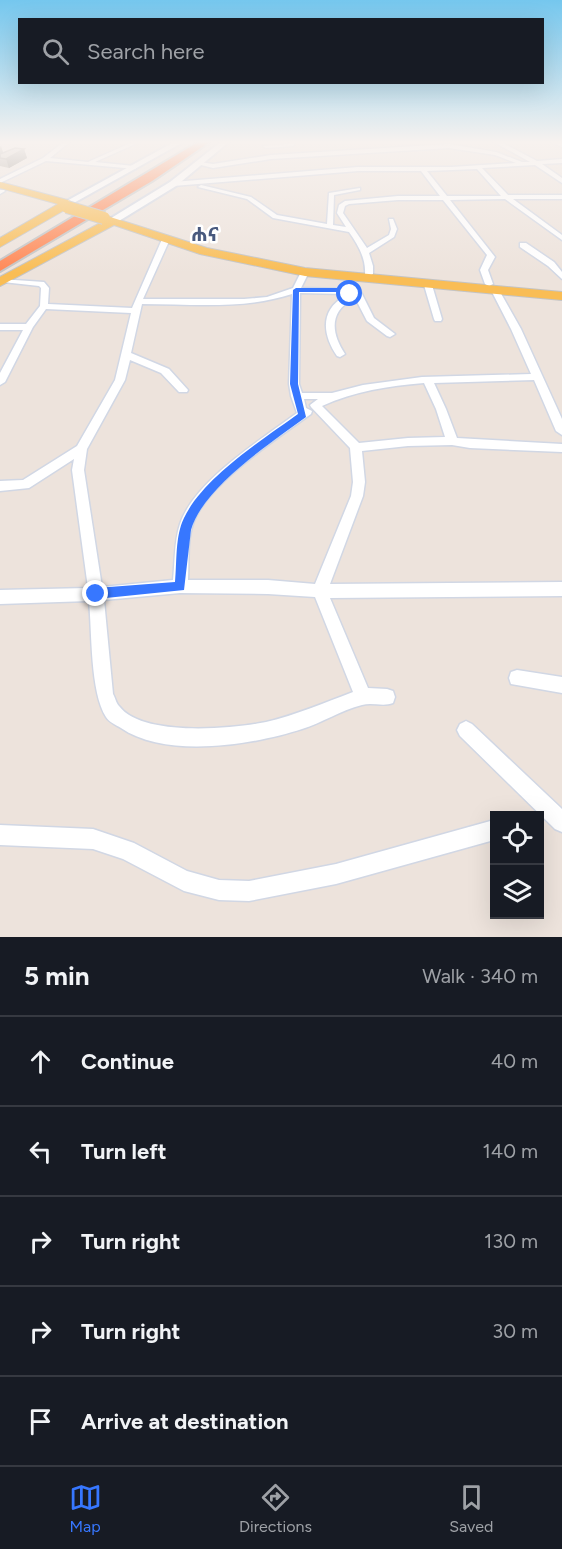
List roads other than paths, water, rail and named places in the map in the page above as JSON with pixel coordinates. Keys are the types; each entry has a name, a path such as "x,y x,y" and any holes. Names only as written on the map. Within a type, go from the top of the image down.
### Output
{"highway":[{"path":"0,257 122,185"},
{"path":"0,267 138,185"}],"main road":[{"path":"0,188 66,205 204,251 304,272 562,296"},
{"path":"39,199 81,196"},
{"path":"39,199 46,215"},
{"path":"1,242 66,205"},
{"path":"1,281 92,233 110,219 138,224 239,255 307,267 369,274 428,285 562,289"},
{"path":"92,233 133,229"}],"street":[{"path":"66,205 102,185"},
{"path":"110,219 171,185"},
{"path":"189,185 249,198 275,217 350,230"},
{"path":"434,185 490,255 484,270 516,329 562,431"},
{"path":"495,185 506,197 562,238"},
{"path":"330,227 331,194 358,189"},
{"path":"369,274 370,268 364,252 340,213 342,205 347,202 444,198 561,198"},
{"path":"364,252 392,236 394,229 391,220"},
{"path":"166,239 137,306 120,380 81,449 78,471 96,594 105,694 113,713 134,727 163,736 222,737 264,731 304,720 363,696 387,696"},
{"path":"523,245 551,264 562,277"},
{"path":"303,414 294,384 296,290 304,272"},
{"path":"0,382 29,327 44,306 44,285 1,281"},
{"path":"428,285 438,319"},
{"path":"44,306 137,306 244,302 268,299 296,290 347,290 357,292 370,319 390,334"},
{"path":"340,354 332,340 330,321 335,308 350,297 347,290"},
{"path":"0,327 29,327"},
{"path":"127,356 165,371 183,390"},
{"path":"296,396 330,396 391,384 536,376"},
{"path":"428,381 452,441"},
{"path":"180,586 185,530 188,519 201,500 233,468 330,396"},
{"path":"315,405 356,447 359,483 357,496 320,591 363,696"},
{"path":"356,447 452,441 470,444 562,448"},
{"path":"0,486 25,485 81,449"},
{"path":"0,597 96,594 180,586 268,587 320,591 562,589"},
{"path":"517,678 562,685"},
{"path":"466,730 552,819"},
{"path":"0,835 93,839 127,850 184,881 219,890 249,891 336,874 490,831"}],"district":[{"name":"ሐና","path":"205,234"}]}
